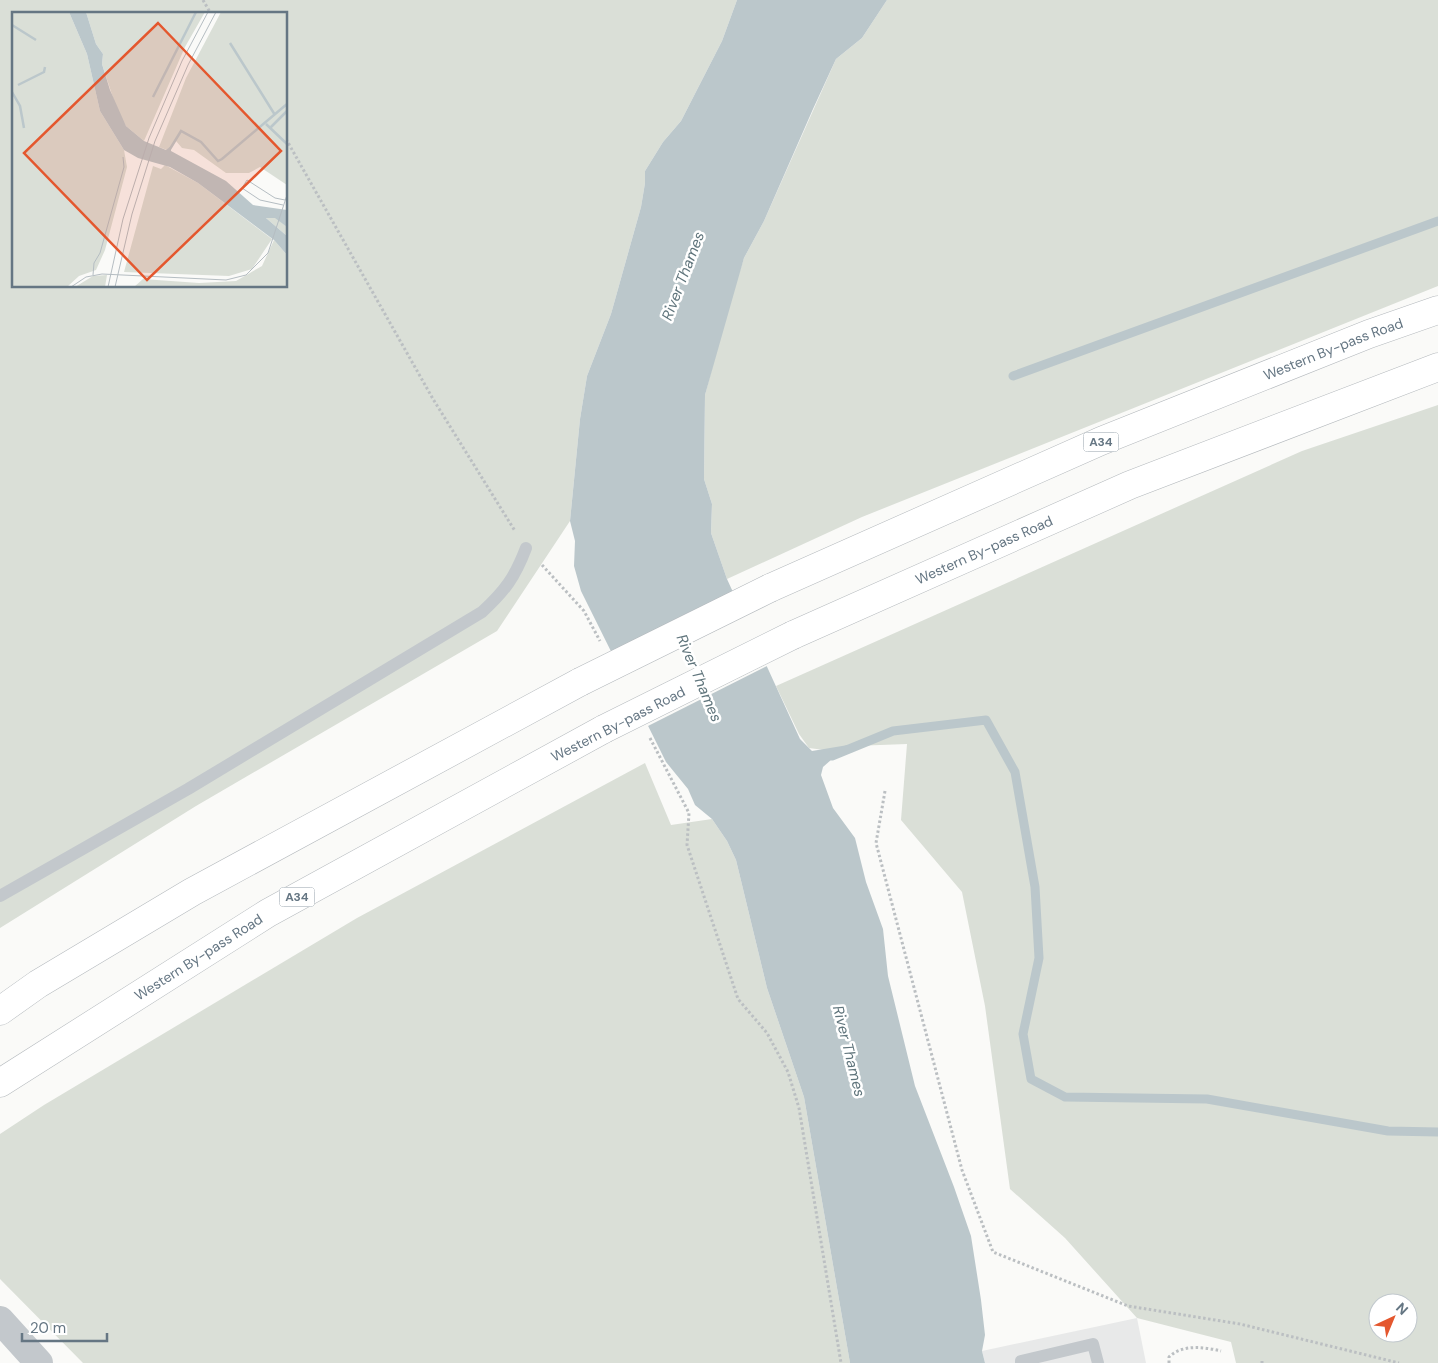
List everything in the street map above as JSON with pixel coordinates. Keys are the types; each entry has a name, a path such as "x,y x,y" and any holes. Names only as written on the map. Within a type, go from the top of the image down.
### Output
{"highway":[{"name":"Western By-pass Road","path":"0,1011 38,984 192,892 580,682 770,588 1101,442 1369,334 1438,310"},
{"name":"Western By-pass Road","path":"0,1083 268,913 604,729 793,635 1130,485 1438,367"}],"street":[{"path":"0,1320 39,1363"}],"lane":[{"path":"0,896 188,789 482,612 501,595 515,575 526,548"},
{"path":"1021,1363 1021,1361 1094,1344 1098,1363"}],"path":[{"path":"203,0 210,12"},
{"path":"288,143 433,398 526,548 584,611 599,640"},
{"path":"660,758 689,813 687,846 738,999 766,1032 788,1072 799,1108 841,1363"},
{"path":"886,791 876,843 962,1170 993,1252 1128,1306 1240,1324 1399,1363"},
{"path":"1169,1363 1168,1357 1182,1350 1203,1348 1221,1351"}],"shaded area":[{"path":"0,0 737,0 722,41 681,121 663,142 645,171 641,207 611,314 587,376 580,419 570,521 497,631 196,806 0,928"},
{"path":"887,0 1438,0 1438,286 862,517 727,579 711,533 712,504 704,479 705,395 728,307 744,258 764,221 836,59 862,38"},
{"path":"1438,405 1438,1363 1236,1363 1231,1342 1137,1318 1065,1238 1010,1189 985,1006 962,892 901,820 907,744 853,746 824,750 809,748 799,734 776,686 1302,451"},
{"path":"645,763 671,825 712,819 727,841 736,860 767,988 804,1097 850,1363 83,1363 0,1279 0,1134 44,1105 357,918"},
{"path":"1137,1318 1146,1363 985,1363 982,1351"}],"water":[{"name":"River Thames","path":"737,0 887,0 862,38 836,59 764,221 744,258 705,395 704,479 712,504 711,533 727,579 800,739 812,751 848,745 823,767 821,775 833,808 855,838 866,882 883,929 888,976 915,1086 971,1236 985,1335 982,1351 985,1363 850,1363 804,1097 767,988 736,860 727,841 712,819 695,805 688,789 666,762 581,591 574,566 575,541 570,521 580,419 587,376 611,314 641,207 645,171 663,142 681,121 722,41"}],"pier":[{"path":"736,592 769,665 646,727 610,655"}],"waterway":[{"path":"1013,376 1438,221"},
{"path":"832,756 893,731 986,720 1015,772 1035,887 1039,958 1023,1034 1031,1079 1065,1097 1207,1099 1388,1131 1438,1132"}]}
